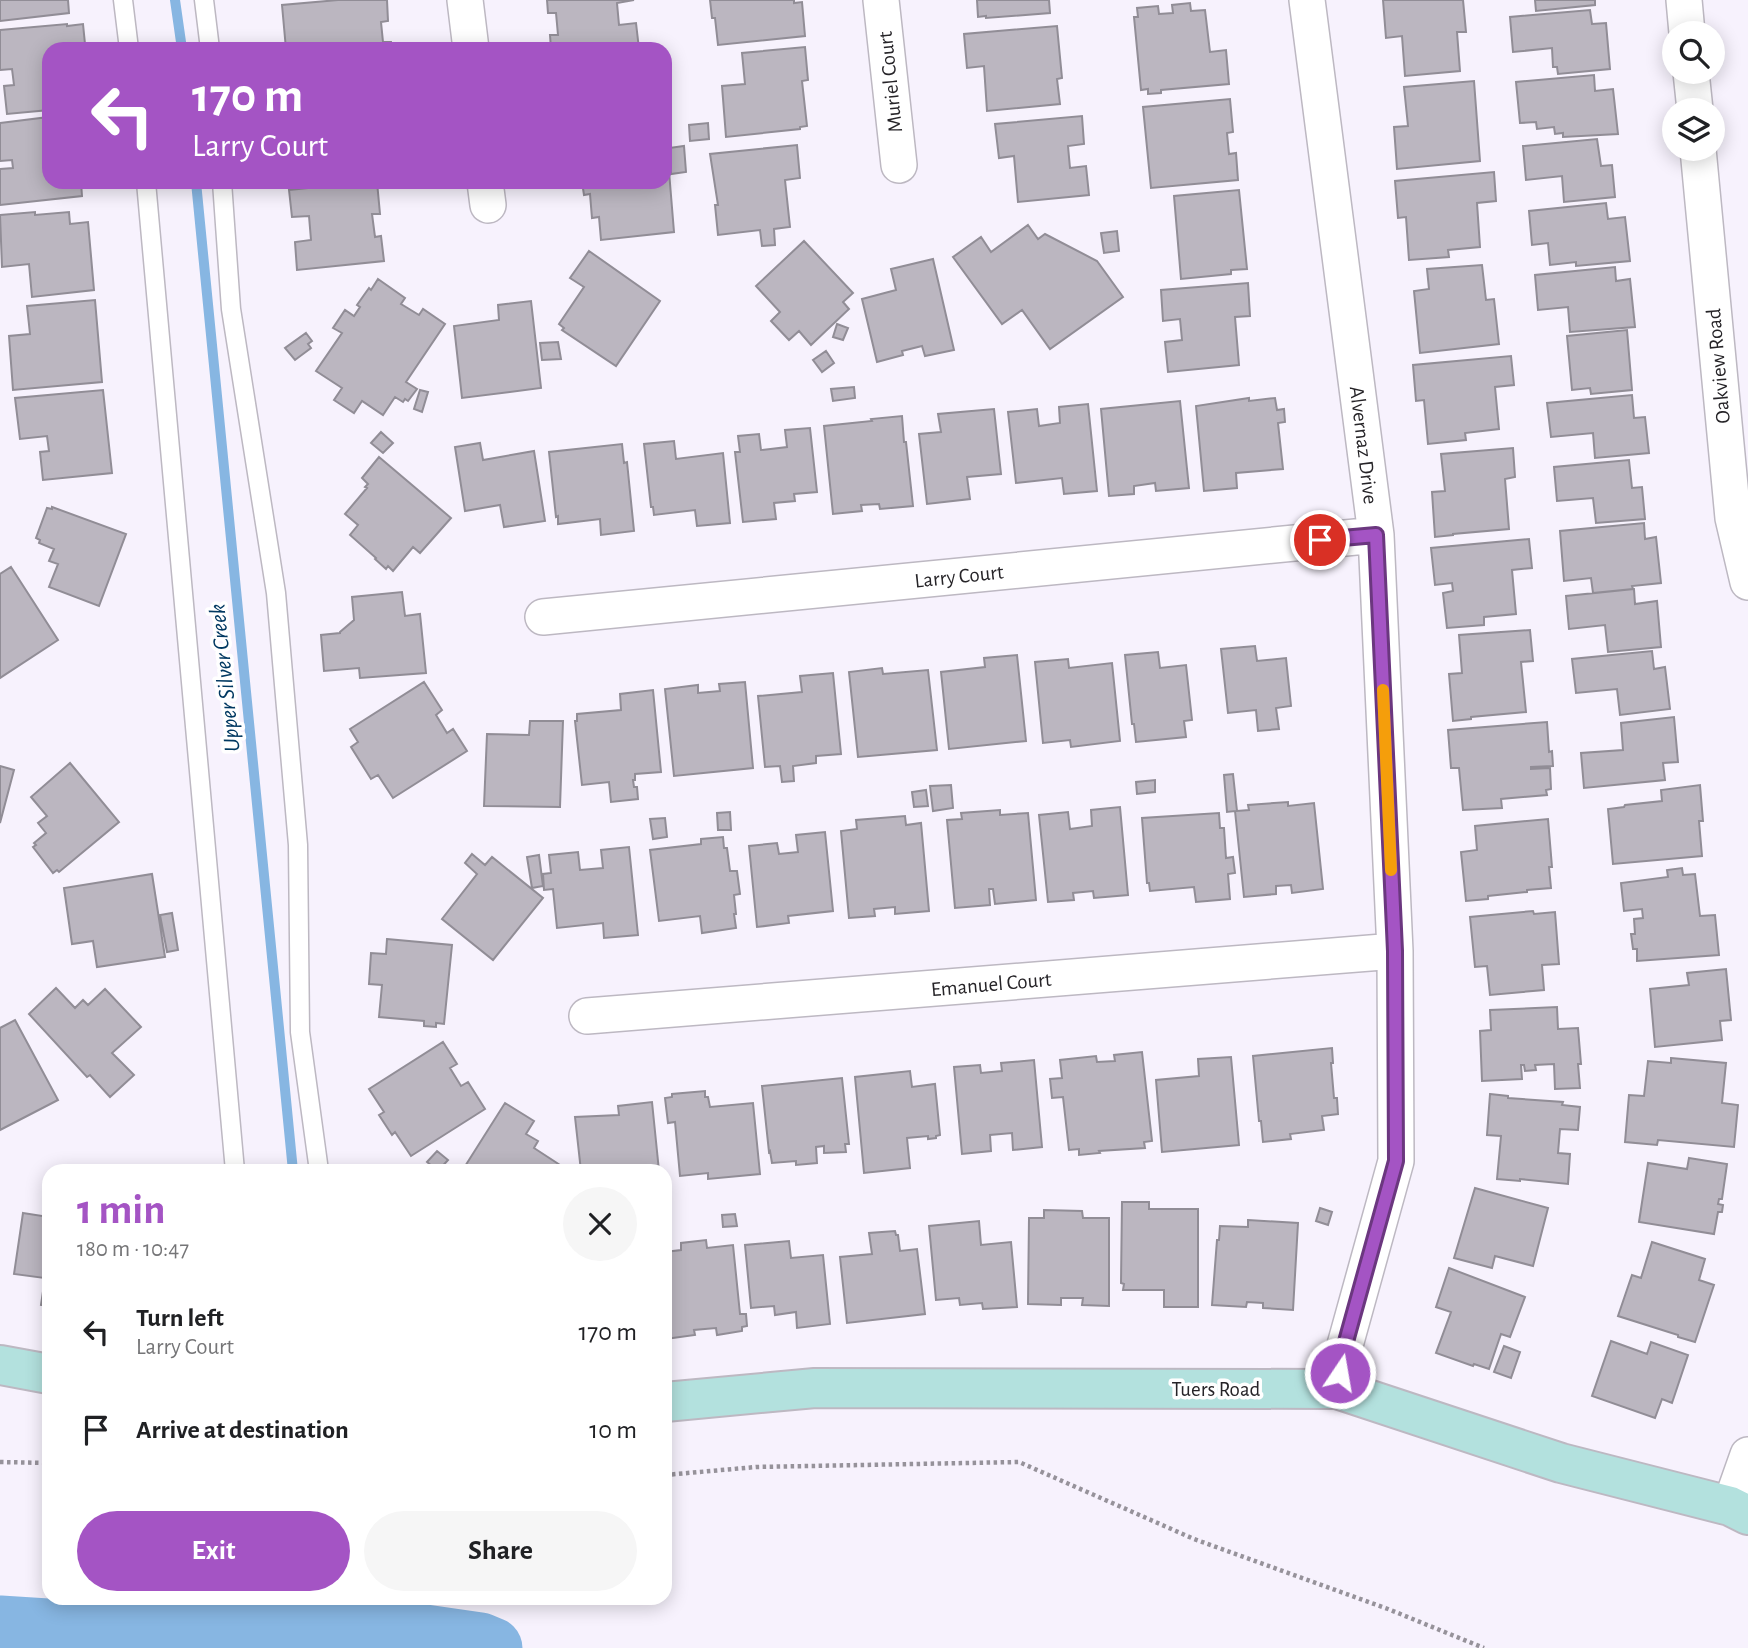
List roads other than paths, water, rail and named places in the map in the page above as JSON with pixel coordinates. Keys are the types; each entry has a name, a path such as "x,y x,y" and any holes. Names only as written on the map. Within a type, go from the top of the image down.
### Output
{"street":[{"path":"466,0 470,42"},
{"name":"Muriel Court","path":"881,0 899,164"},
{"name":"Alvernaz Drive","path":"1307,0 1376,535 1395,951 1396,1161 1342,1356 1337,1390"},
{"path":"1684,0 1687,21"},
{"name":"Oakview Road","path":"1699,161 1733,518 1748,582"},
{"name":"Larry Court","path":"543,617 1376,535"},
{"name":"Emanuel Court","path":"587,1016 1395,951"},
{"path":"0,1365 42,1373"},
{"name":"Tuers Road","path":"672,1401 815,1388 1337,1390 1561,1463 1739,1511"},
{"path":"1739,1511 1748,1455"}],"lane":[{"path":"123,0 128,42"},
{"path":"204,0 209,42"},
{"path":"147,189 233,1164"},
{"path":"222,189 231,309 276,593 299,845 300,1031 318,1164"}],"waterway":[{"name":"Upper Silver Creek","path":"175,0 181,42"},
{"name":"Upper Silver Creek","path":"197,189 292,1164"},
{"name":"Upper Silver Creek","path":"332,1605 333,1626"},
{"path":"0,1626 152,1633 355,1625 480,1643 492,1648"}]}
